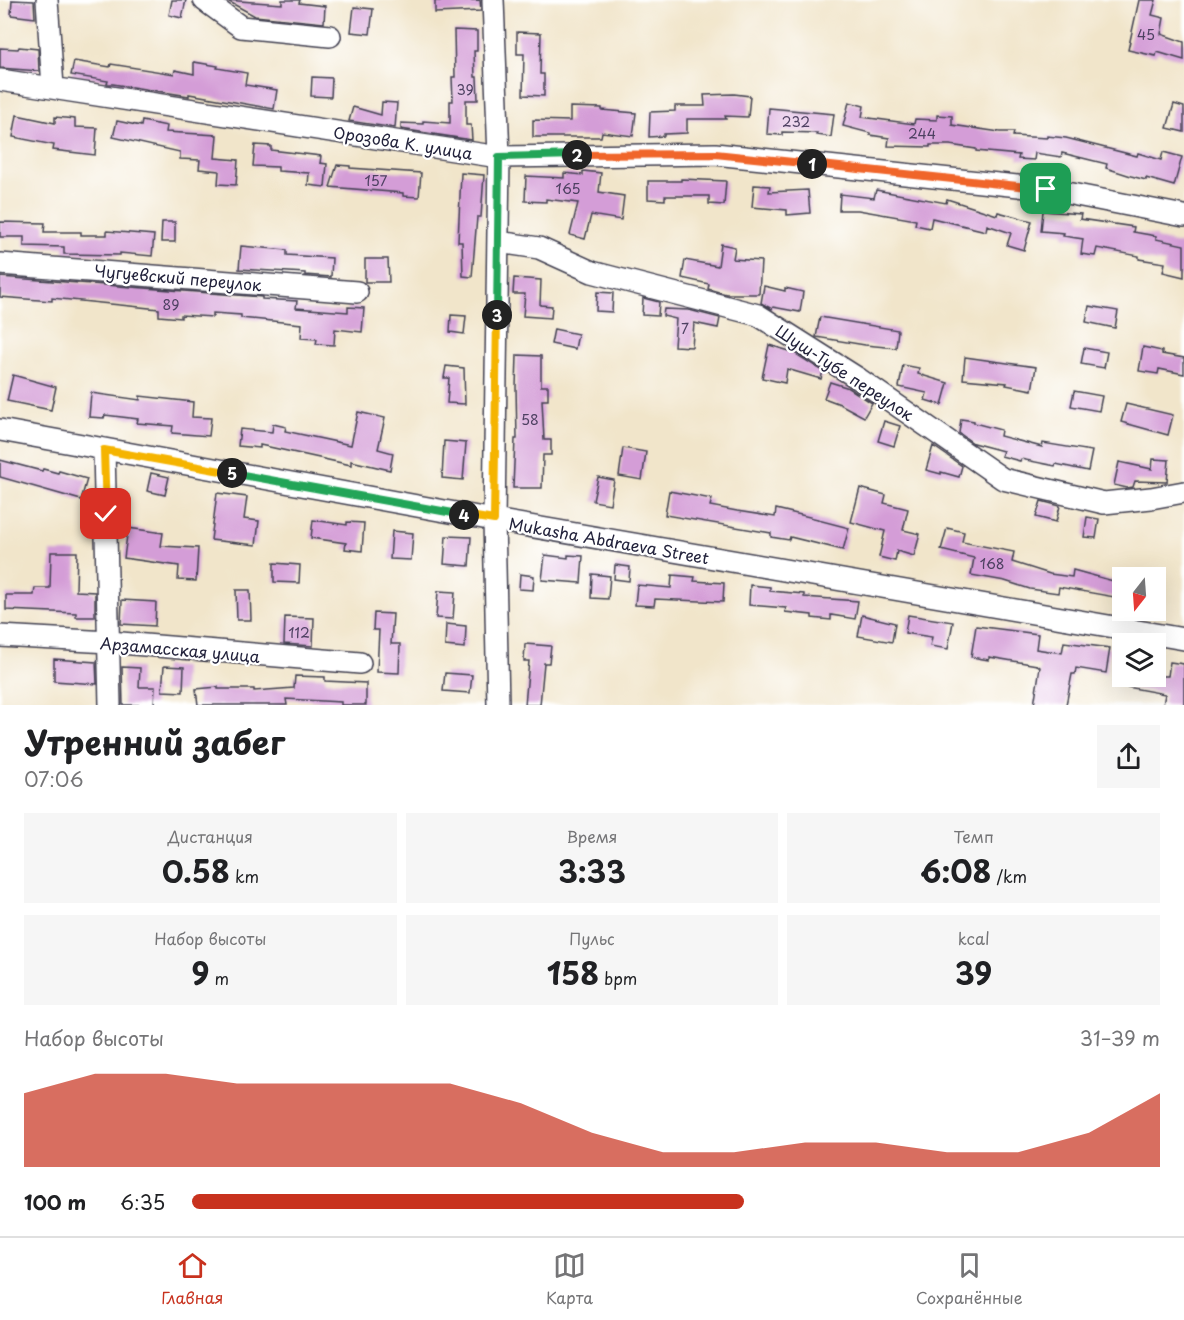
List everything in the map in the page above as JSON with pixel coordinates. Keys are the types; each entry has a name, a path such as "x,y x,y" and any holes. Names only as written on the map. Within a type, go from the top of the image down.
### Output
{"street":[{"path":"47,0 52,87"},
{"path":"204,0 241,27 330,36"},
{"path":"493,0 499,157 494,520 498,705"},
{"name":"Орозова К. улица","path":"0,80 499,157 715,154 1046,189 1184,216"},
{"name":"Шуш-Тубе переулок","path":"498,242 538,248 592,272 758,315 859,380 1003,479 1104,503 1184,492"},
{"name":"Чугуевский переулок","path":"0,264 13,263 357,292"},
{"name":"Mukasha Abdraeva Street","path":"0,430 494,520 1184,639"},
{"path":"104,450 110,705"},
{"name":"Арзамасская улица","path":"0,636 109,642 360,663"}],"building":[{"path":"12,0 34,1 35,18 11,15"},
{"path":"172,0 186,0 182,18 169,15"},
{"path":"226,0 282,4 282,0 300,0 299,3 325,6 324,23 255,16"},
{"path":"480,0 481,11 435,13 435,1"},
{"path":"1139,0 1156,0 1152,15 1164,18 1161,34 1184,42 1184,60 1157,52 1156,56 1128,50"},
{"path":"354,7 373,9 370,34 351,32"},
{"path":"454,30 477,31 477,51 474,51 478,100 466,100 466,125 471,125 472,140 401,129 401,123 423,124 423,121 450,123 450,101 453,101 452,77 455,77"},
{"path":"517,32 541,33 540,74 544,74 544,96 523,95 524,54 517,54"},
{"path":"19,47 38,49 39,71 0,68 0,48 18,49"},
{"path":"74,61 174,74 175,70 194,74 194,62 218,66 217,68 247,73 245,85 277,90 274,109 189,94 189,96 107,84 108,81 71,75"},
{"path":"312,77 332,78 331,97 311,96"},
{"path":"704,95 750,96 748,117 687,119 687,133 649,137 650,112 675,111 675,106 705,106"},
{"path":"382,102 397,103 395,128 349,121 353,107 381,115"},
{"path":"849,102 864,106 862,117 914,124 915,119 937,120 937,115 952,116 952,125 1014,132 1013,136 1066,138 1161,160 1163,152 1182,157 1174,186 1131,176 1106,168 1107,164 1062,153 1061,157 1035,153 1034,160 1018,159 1019,155 976,151 976,149 950,145 888,146 889,138 870,135 870,133 843,126"},
{"path":"1174,104 1184,107 1184,132 1167,128"},
{"path":"570,107 602,108 602,110 636,113 633,136 602,132 601,137 533,137 533,120 570,121"},
{"path":"769,108 834,114 831,137 816,135 817,133 767,134"},
{"path":"17,115 55,123 55,117 75,119 75,127 97,128 95,155 53,150 54,145 13,137"},
{"path":"117,121 141,126 142,121 167,126 166,132 217,135 215,158 238,160 236,185 218,184 219,171 199,169 200,160 180,159 180,152 113,137"},
{"path":"255,145 271,146 271,150 321,156 320,163 327,164 325,187 308,185 309,173 278,171 278,167 253,166"},
{"path":"337,165 421,173 419,197 403,196 403,193 330,187"},
{"path":"583,171 601,173 599,192 624,196 621,220 591,215 585,239 570,235 578,203 546,199 546,202 525,201 526,176 564,178 564,173 583,175"},
{"path":"461,173 484,175 481,217 477,217 472,277 463,276 462,242 458,242"},
{"path":"681,179 726,181 724,205 709,204 709,196 665,196 665,200 648,199 648,181 681,181"},
{"path":"754,185 770,186 769,192 808,190 810,213 787,215 787,210 752,207"},
{"path":"876,190 946,203 947,199 997,215 998,212 1032,221 1024,250 1007,245 1011,233 987,225 986,231 932,218 930,228 915,225 916,220 858,210 839,210 840,194 874,198"},
{"path":"1043,211 1081,214 1080,219 1134,227 1133,232 1156,236 1156,239 1184,245 1184,277 1163,272 1165,263 1139,259 1139,256 1097,248 1095,256 1081,254 1083,239 1063,236 1064,233 1041,231"},
{"path":"0,222 45,223 44,232 107,235 107,231 154,235 152,256 120,253 120,255 64,254 64,247 24,246 24,237 0,237"},
{"path":"162,222 175,222 175,242 161,242"},
{"path":"721,244 735,247 733,259 761,261 759,294 726,294 708,289 709,284 682,278 685,260 718,266"},
{"path":"241,246 287,250 287,255 332,258 331,277 239,269"},
{"path":"365,259 388,259 389,282 365,282"},
{"path":"0,277 262,297 262,299 297,301 296,308 348,312 348,307 364,308 362,332 335,329 334,345 316,344 317,339 301,338 302,324 213,313 213,317 181,315 181,318 159,316 159,309 52,298 52,301 0,297"},
{"path":"514,278 541,280 540,305 552,306 551,318 523,316 525,294 513,294"},
{"path":"764,286 803,292 800,312 773,307 772,309 761,303"},
{"path":"597,292 613,293 612,312 596,311"},
{"path":"643,298 659,302 658,316 642,315"},
{"path":"1089,306 1118,311 1115,328 1086,322"},
{"path":"664,309 689,310 720,318 718,328 694,323 692,347 674,346 676,319 663,316"},
{"path":"451,315 466,316 464,334 450,332"},
{"path":"820,317 898,330 896,348 816,337"},
{"path":"554,329 578,334 575,349 551,344"},
{"path":"769,345 793,352 823,371 821,379 787,369 785,383 762,378"},
{"path":"1143,347 1162,351 1162,354 1184,358 1184,374 1159,369 1158,374 1139,371"},
{"path":"1084,348 1107,352 1104,368 1081,364"},
{"path":"517,355 541,356 541,386 548,386 548,400 542,400 544,440 551,440 551,455 543,455 542,488 513,488 515,439 517,439"},
{"path":"965,357 1036,367 1032,390 1006,385 1007,383 963,379"},
{"path":"903,365 919,368 918,374 948,383 942,405 925,400 927,393 899,387"},
{"path":"446,366 464,368 465,404 447,403 449,378 444,378"},
{"path":"13,375 56,387 51,410 7,401"},
{"path":"830,382 849,388 872,403 864,417 824,398"},
{"path":"1074,391 1102,396 1099,411 1071,406"},
{"path":"91,393 140,400 140,396 193,402 192,417 211,418 209,436 172,433 173,426 137,423 138,419 105,415 104,418 89,417"},
{"path":"1126,404 1173,415 1168,435 1121,422"},
{"path":"358,412 385,418 378,449 393,453 390,470 351,461 351,465 260,445 260,448 238,446 240,429 272,432 273,424 286,427 285,431 351,445"},
{"path":"961,419 1001,430 1000,436 1042,447 1043,443 1092,451 1088,471 1001,456 1003,451 973,443 959,433"},
{"path":"884,421 900,426 894,446 878,441"},
{"path":"444,441 466,443 463,480 442,478"},
{"path":"933,446 962,466 959,477 926,470"},
{"path":"623,448 646,452 642,480 619,476"},
{"path":"1153,459 1169,460 1167,482 1135,481 1133,487 1127,488 1114,485 1119,462 1152,469"},
{"path":"0,460 42,471 43,469 58,473 59,471 87,479 81,500 0,477"},
{"path":"151,473 169,477 165,495 147,491"},
{"path":"598,477 614,480 610,504 593,501"},
{"path":"860,488 886,495 884,503 908,509 903,530 920,534 914,556 897,551 895,561 879,557 885,531 851,522"},
{"path":"669,491 712,499 710,506 775,517 776,509 849,528 843,550 790,537 789,540 771,537 771,533 665,515"},
{"path":"217,493 247,497 244,519 259,521 256,545 211,540"},
{"path":"1041,501 1060,506 1056,522 1036,517"},
{"path":"1087,517 1099,519 1096,538 1084,537"},
{"path":"313,520 347,525 347,522 364,523 362,551 345,549 346,543 311,538"},
{"path":"128,528 163,533 161,546 198,548 196,581 178,580 179,566 124,558"},
{"path":"947,528 964,532 962,542 1014,552 1012,562 1050,574 1072,577 1073,570 1112,581 1112,597 1059,587 1058,593 1030,589 1005,581 971,575 974,558 941,550"},
{"path":"392,531 413,533 411,560 390,559"},
{"path":"446,536 471,537 469,566 444,564"},
{"path":"51,552 77,552 76,591 95,592 95,617 76,617 76,613 6,610 6,595 34,595 35,588 50,588"},
{"path":"545,555 568,558 568,555 583,556 581,583 542,580"},
{"path":"274,563 300,565 299,583 274,582"},
{"path":"615,565 630,567 629,581 614,579"},
{"path":"520,574 534,576 533,590 519,589"},
{"path":"592,574 610,576 608,599 591,598"},
{"path":"672,575 695,577 694,581 724,583 723,602 655,599 654,606 635,605 637,585 671,588"},
{"path":"750,585 770,587 770,591 804,594 804,597 858,601 855,619 831,615 831,620 812,618 812,615 785,612 786,608 749,605"},
{"path":"236,590 250,590 251,620 237,620"},
{"path":"438,591 455,592 453,619 436,618"},
{"path":"122,600 156,602 155,626 121,624"},
{"path":"374,613 393,614 391,644 400,644 399,673 377,672 379,630 373,630"},
{"path":"862,615 895,623 892,642 858,636"},
{"path":"908,615 953,622 948,649 930,646 932,637 905,633"},
{"path":"285,617 314,618 313,646 284,644"},
{"path":"446,624 466,626 465,648 445,646"},
{"path":"976,626 1038,634 1036,649 1062,653 1064,642 1110,648 1106,673 1076,668 1075,674 1072,674 1066,705 1034,705 1040,667 989,657 989,660 971,657"},
{"path":"525,644 551,646 549,663 544,663 540,705 525,705 529,661 524,661"},
{"path":"54,659 96,662 97,684 54,681"},
{"path":"1170,662 1184,664 1184,705 1163,705 1165,694 1127,687 1166,687 1166,676 1168,676"},
{"path":"164,666 184,667 183,692 162,691"},
{"path":"122,667 140,668 139,687 155,687 154,705 123,705"},
{"path":"445,673 472,675 470,693 443,691"},
{"path":"295,676 325,677 325,681 366,683 366,705 341,705 341,702 286,699 287,705 198,705 196,689 218,687 218,689 254,689 254,691 294,688"}],"route":[{"path":"106,514 104,450 494,520 499,157 715,154 1046,189"}]}
